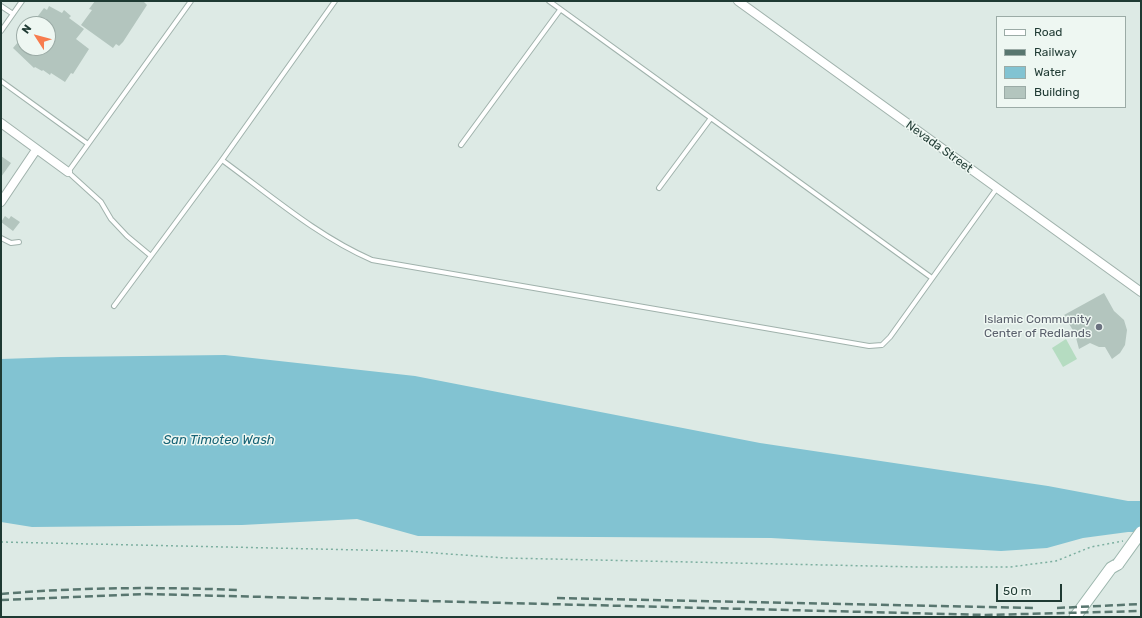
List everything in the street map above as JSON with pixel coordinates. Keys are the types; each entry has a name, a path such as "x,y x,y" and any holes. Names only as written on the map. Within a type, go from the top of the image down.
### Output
{"street":[{"name":"Nevada Street","path":"738,1 1141,292"},
{"path":"1,123 68,172"},
{"path":"1,202 36,150"},
{"path":"1082,617 1116,571 1118,564 1141,532"},
{"path":"1075,617 1111,568 1118,564"}],"lane":[{"path":"1,31 22,1"},
{"path":"151,256 127,236 111,219 101,202 68,172 191,1"},
{"path":"114,306 222,160 335,1"},
{"path":"549,1 932,278"},
{"path":"1,6 13,14"},
{"path":"461,145 560,10"},
{"path":"1,81 88,144"},
{"path":"659,188 711,118"},
{"path":"222,160 325,235 354,252 372,260 869,346 882,345 890,337 997,188"},
{"path":"1,238 11,244 19,242"}],"path":[{"path":"1,542 407,551 505,558 925,567 1010,567 1056,561 1091,546 1106,543 1128,542"}],"green space":[{"path":"1066,339 1077,359 1063,367 1052,348"}],"water":[{"name":"San Timoteo Wash","path":"225,355 415,376 760,443 1048,486 1128,501 1141,501 1141,532 1128,532 1083,538 1047,548 1001,551 771,538 418,536 357,519 242,525 32,527 1,522 1,359"}],"building":[{"path":"95,1 143,1 147,5 123,42 119,46 116,44 113,48 81,25 92,10 89,9"},
{"path":"49,6 62,13 64,10 71,16 69,18 84,29 76,39 89,49 73,74 71,73 65,82 51,73 50,75 43,70 34,68 21,56 56,56 56,16 38,16 44,8 47,10"},
{"path":"1,156 11,163 1,177"},
{"path":"5,216 9,219 11,216 20,222 13,231 1,222"},
{"name":"Islamic Community Center of Redlands","path":"1104,293 1114,311 1124,320 1127,330 1125,345 1120,353 1112,359 1105,347 1099,347 1090,343 1079,349 1075,334 1064,315"}],"railway":[{"path":"1,594 120,588 239,590"},
{"path":"1,600 147,594 986,615 1141,611"},
{"path":"557,598 1033,608"},
{"path":"1057,608 1141,604"}],"place":[{"name":"Islamic Community Center of Redlands","path":"1099,327"}]}
